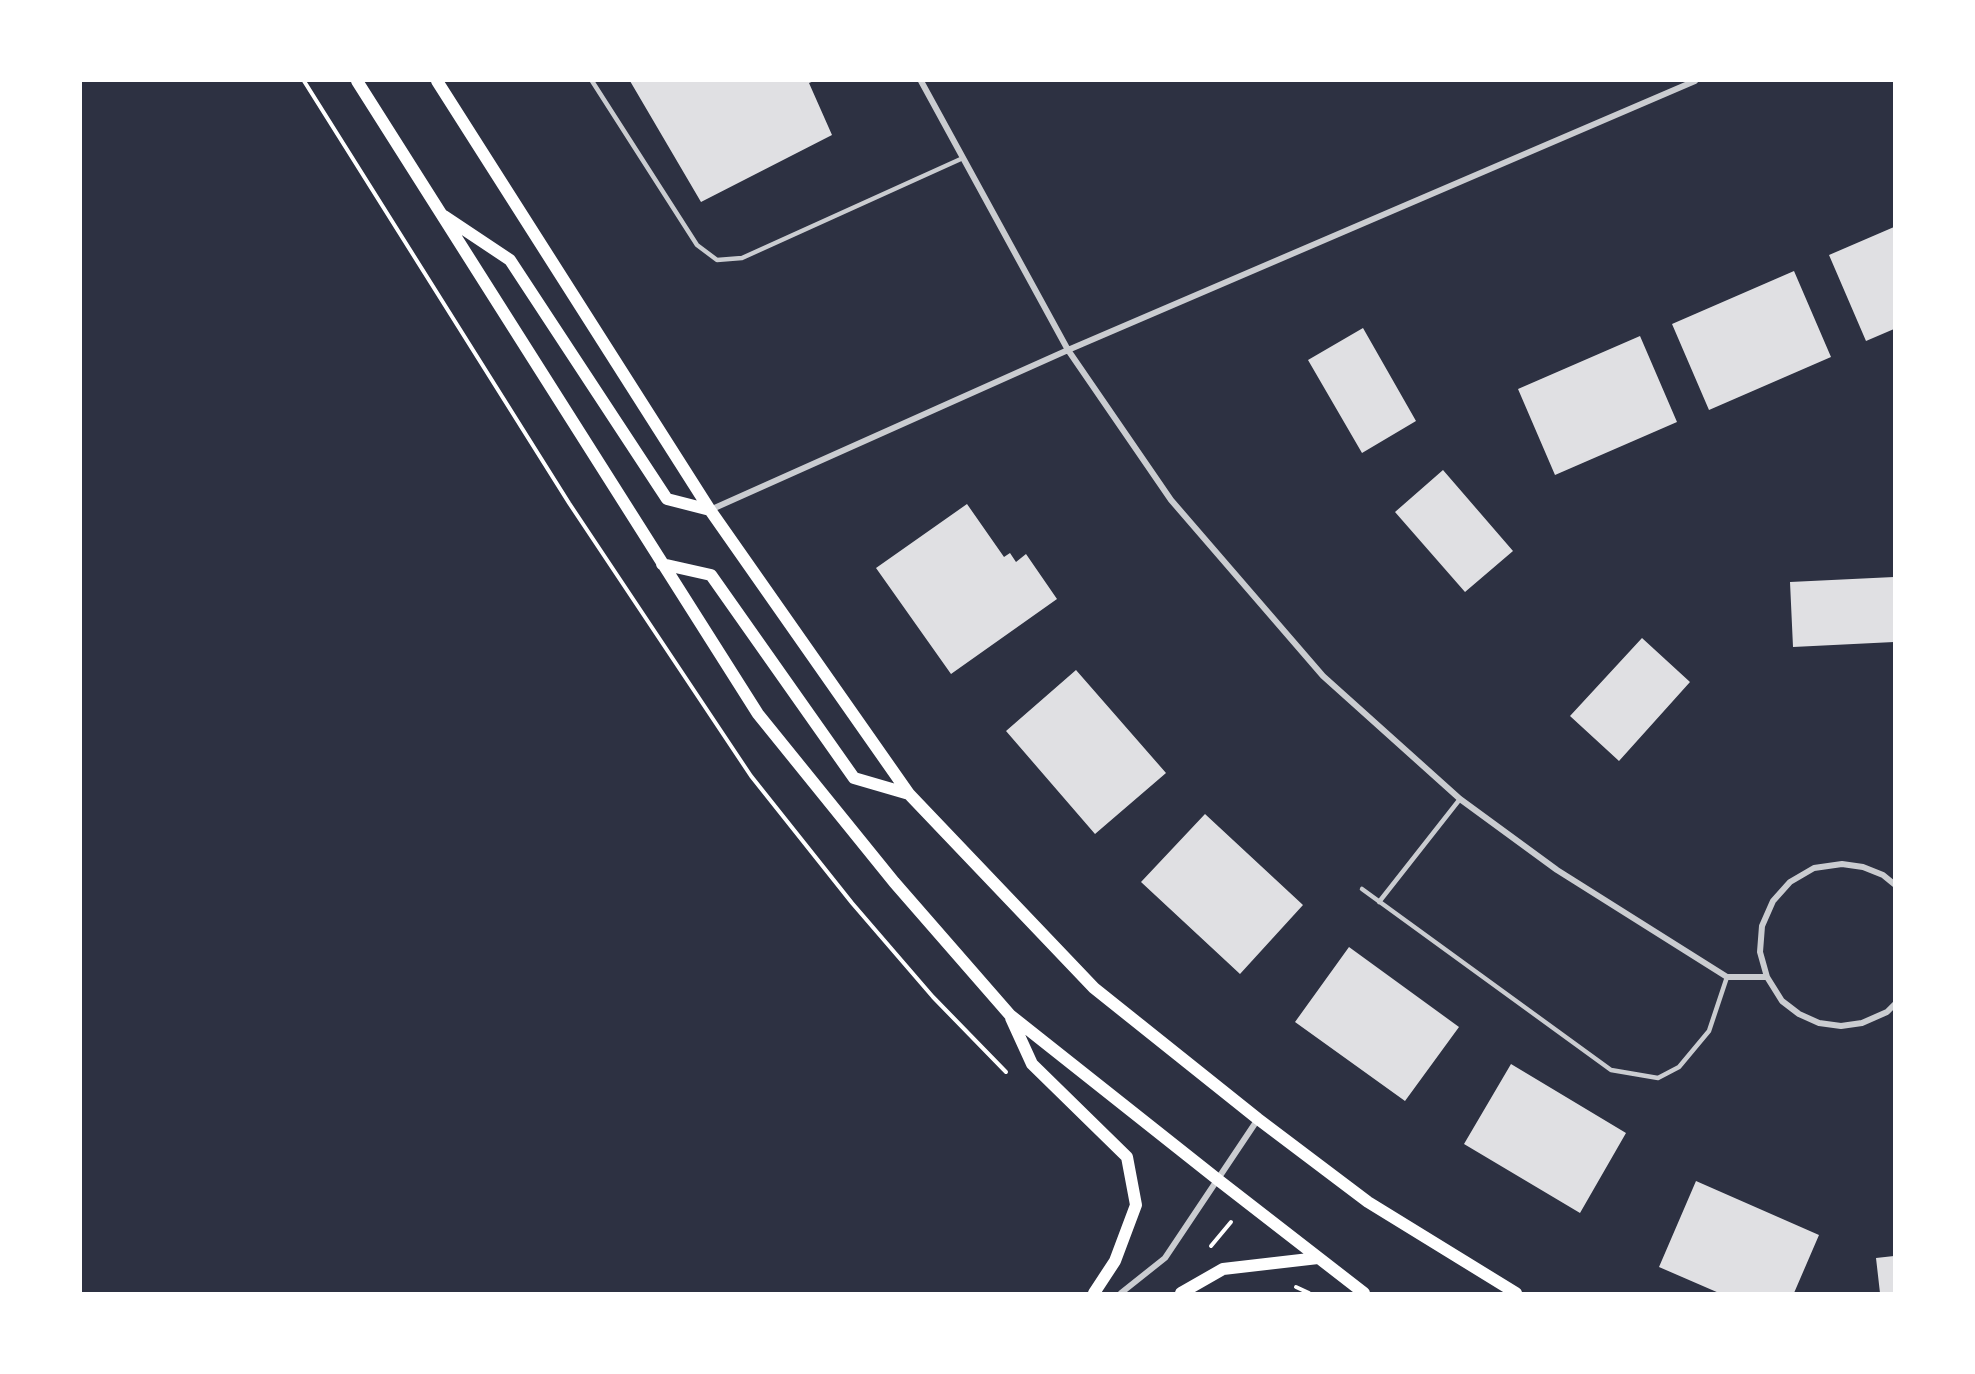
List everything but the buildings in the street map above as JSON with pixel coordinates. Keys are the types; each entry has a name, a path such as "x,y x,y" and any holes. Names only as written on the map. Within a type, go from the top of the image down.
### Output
{"main road":[{"path":"357,81 758,714 894,882 1010,1014 1364,1293"},
{"path":"437,81 710,510 909,794 1094,988 1258,1119 1368,1202 1516,1293"},
{"path":"441,214 510,260 667,499 710,510"},
{"path":"662,564 711,575 854,778 909,794"},
{"path":"1010,1014 1032,1064 1127,1157 1136,1205 1115,1261 1094,1293"},
{"path":"1181,1293 1223,1269 1318,1258"}],"street":[{"path":"921,81 1068,350 1171,500 1316,668 1460,799 1557,870 1727,977 1767,977"},
{"path":"710,510 1068,350 1695,81"},
{"path":"1894,884 1882,875 1863,867 1842,864 1814,868 1790,882 1773,901 1762,926 1760,952 1767,977 1782,1001 1800,1014 1819,1023 1841,1026 1862,1023 1887,1012 1894,1005"},
{"path":"1121,1293 1165,1258 1258,1119"}],"lane":[{"path":"592,81 697,245 717,260 742,258 963,158"},
{"path":"1379,902 1460,799"},
{"path":"1362,889 1611,1070 1659,1078 1679,1067 1709,1031 1727,977"}]}
